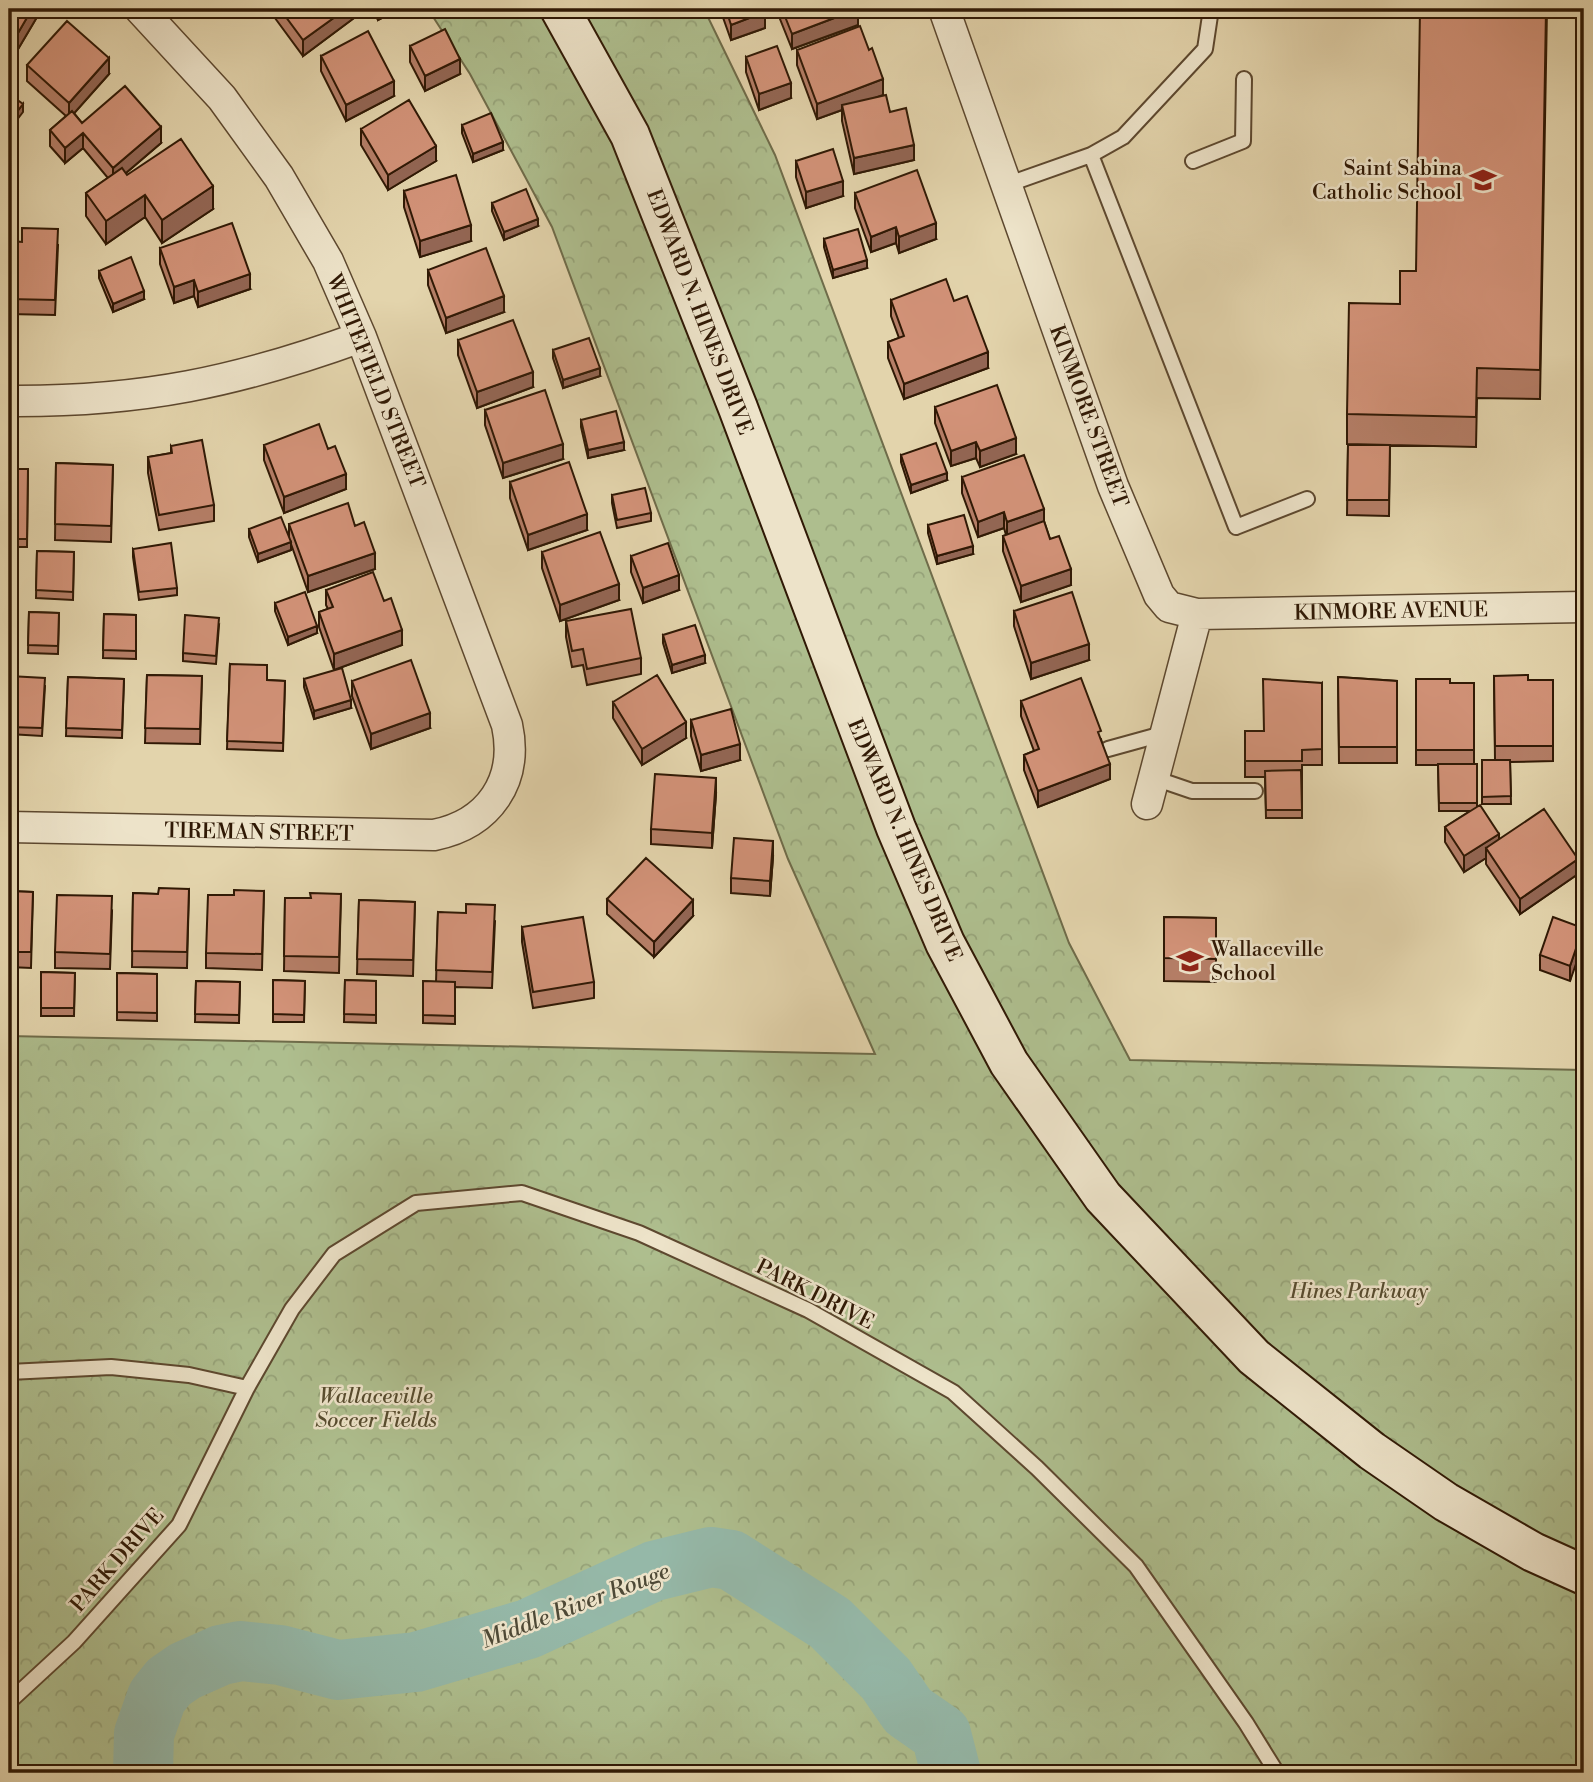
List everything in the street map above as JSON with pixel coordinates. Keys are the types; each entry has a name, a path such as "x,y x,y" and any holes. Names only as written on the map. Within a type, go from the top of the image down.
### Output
{"street":[{"name":"WHITEFIELD STREET","path":"140,9 222,98 279,177 328,261 361,337 507,726 510,760 507,777 496,799"},
{"name":"EDWARD N. HINES DRIVE","path":"559,9 587,54 630,135 896,828 940,930 1022,1083 1103,1197 1254,1357 1372,1451 1446,1502 1532,1552 1584,1575"},
{"name":"KINMORE STREET","path":"944,9 1113,486 1159,595 1169,607 1197,614"},
{"path":"9,401 103,400 174,391 297,360 361,337"},
{"name":"KINMORE AVENUE","path":"1197,614 1584,607"},
{"path":"1151,791 1197,614"},
{"name":"TIREMAN STREET","path":"9,827 435,835 468,825 496,799"}],"lane":[{"path":"1006,185 1091,155 1123,137 1205,49 1211,9"},
{"path":"1193,161 1243,141 1244,79"},
{"path":"1091,155 1236,527 1307,499"},
{"path":"1108,749 1166,733"},
{"path":"1151,791 1255,791"},
{"name":"PARK DRIVE","path":"9,1702 74,1642 179,1525 247,1388 292,1309 334,1254 416,1203 522,1193 639,1233 808,1310 953,1392 1037,1468 1136,1566 1247,1723 1277,1773"},
{"path":"9,1373 111,1367 189,1375 247,1388"}],"green space":[{"name":"Wallaceville Soccer Fields","path":"428,9 704,9 775,155 1069,943 1130,1060 1584,1070 1584,1773 9,1773 9,1036 875,1054 788,859 552,227 470,74"}],"building":[{"path":"9,9 32,9 11,45 9,44"},
{"path":"280,9 346,9 303,40"},
{"path":"726,9 763,9 765,12 731,25"},
{"path":"782,9 858,9 792,34"},
{"path":"1420,9 1546,9 1540,370 1477,368 1476,417 1347,414 1349,303 1400,304 1400,271 1416,271"},
{"path":"67,21 109,58 69,103 27,65"},
{"path":"860,26 869,50 872,48 883,79 817,104 797,50"},
{"path":"445,29 460,59 425,76 410,46"},
{"path":"368,31 394,81 346,105 321,56"},
{"path":"777,46 791,83 759,94 746,57"},
{"path":"125,86 161,127 113,168 83,133 65,148 50,130 72,111 82,123"},
{"path":"9,94 23,104 9,122"},
{"path":"886,95 890,112 906,108 914,145 854,158 842,105"},
{"path":"409,100 436,146 388,175 361,129"},
{"path":"491,113 503,142 473,154 462,125"},
{"path":"181,139 213,186 162,220 145,195 106,221 86,193 122,168 127,175"},
{"path":"833,149 843,181 806,192 796,161"},
{"path":"917,170 936,223 899,237 896,227 871,237 855,193"},
{"path":"456,175 471,225 420,241 404,191"},
{"path":"526,189 538,219 504,232 492,203"},
{"path":"232,223 250,274 198,292 194,280 174,287 160,248"},
{"path":"22,228 58,229 55,300 9,299 9,241 22,242"},
{"path":"858,229 867,260 833,270 824,239"},
{"path":"486,248 504,296 446,318 428,270"},
{"path":"131,257 144,291 113,304 99,271"},
{"path":"946,279 954,301 967,296 988,352 904,384 888,342 904,336 891,300"},
{"path":"513,320 533,372 477,392 458,340"},
{"path":"589,338 600,368 563,380 553,350"},
{"path":"997,385 1016,438 980,451 976,442 951,451 935,407"},
{"path":"545,390 563,444 503,463 485,410"},
{"path":"616,411 624,442 588,450 581,420"},
{"path":"319,424 328,449 335,446 346,474 284,497 264,445"},
{"path":"202,440 214,505 159,515 148,457 172,453 171,446"},
{"path":"936,443 947,473 911,485 901,455"},
{"path":"1348,445 1390,445 1389,500 1347,500"},
{"path":"1024,455 1044,509 1007,522 1004,512 978,522 962,477"},
{"path":"569,462 587,514 528,535 510,482"},
{"path":"56,463 113,465 111,526 55,524"},
{"path":"9,469 28,469 27,539 9,539"},
{"path":"645,488 651,513 617,520 612,495"},
{"path":"348,503 355,526 364,522 375,553 308,576 289,524"},
{"path":"964,515 973,546 937,556 928,525"},
{"path":"281,517 291,542 258,554 249,529"},
{"path":"1044,521 1050,539 1059,536 1071,569 1021,586 1003,536"},
{"path":"600,532 619,584 560,605 542,552"},
{"path":"171,543 177,588 139,592 133,549"},
{"path":"668,543 679,575 643,588 631,556"},
{"path":"37,551 74,552 73,592 36,590"},
{"path":"373,572 384,601 391,598 402,630 334,654 319,612 333,607 326,590"},
{"path":"305,592 317,626 288,637 275,603"},
{"path":"1072,592 1089,644 1031,663 1014,611"},
{"path":"631,609 641,658 587,669 583,649 572,651 566,621"},
{"path":"29,612 59,613 58,646 28,645"},
{"path":"104,614 136,615 136,651 103,650"},
{"path":"185,615 219,618 216,656 183,653"},
{"path":"695,625 705,655 672,665 663,635"},
{"path":"411,660 430,713 371,734 352,681"},
{"path":"230,664 267,665 267,680 285,681 283,743 227,741"},
{"path":"342,668 351,700 314,711 304,679"},
{"path":"147,675 202,676 200,729 145,728"},
{"path":"657,675 686,722 642,749 613,702"},
{"path":"1528,675 1528,680 1553,680 1553,746 1495,746 1494,676"},
{"path":"9,676 45,678 42,728 9,727"},
{"path":"68,677 124,679 122,730 66,728"},
{"path":"1338,677 1397,681 1397,747 1339,747"},
{"path":"1081,678 1110,764 1038,791 1024,755 1039,749 1021,701"},
{"path":"1263,679 1322,683 1322,749 1302,750 1302,761 1245,761 1245,731 1264,731"},
{"path":"1416,679 1450,679 1450,683 1474,683 1474,750 1416,750"},
{"path":"731,709 740,744 701,755 691,720"},
{"path":"1482,760 1510,760 1511,796 1482,797"},
{"path":"1438,764 1477,764 1477,803 1439,803"},
{"path":"1301,770 1302,810 1266,810 1265,771"},
{"path":"655,774 716,778 712,833 651,829"},
{"path":"1480,805 1499,834 1464,856 1445,827"},
{"path":"1544,809 1578,859 1520,899 1486,848"},
{"path":"734,838 773,841 770,881 731,878"},
{"path":"646,858 693,900 654,942 607,899"},
{"path":"159,888 189,889 187,952 132,951 133,893 158,894"},
{"path":"234,890 264,891 262,954 206,953 208,895 234,895"},
{"path":"9,891 33,892 31,952 9,952"},
{"path":"310,893 341,894 339,957 284,956 285,898 311,898"},
{"path":"57,895 112,896 110,954 55,952"},
{"path":"359,900 415,902 413,960 357,959"},
{"path":"466,904 495,905 492,972 436,970 438,912 466,913"},
{"path":"583,917 594,982 533,992 522,927"},
{"path":"1164,917 1216,918 1216,959 1164,958"},
{"path":"1553,917 1583,928 1570,966 1540,955"},
{"path":"41,972 75,973 74,1008 41,1008"},
{"path":"117,973 157,974 157,1013 117,1012"},
{"path":"273,980 305,981 304,1015 273,1014"},
{"path":"345,980 376,981 376,1015 344,1014"},
{"path":"196,981 240,982 239,1015 195,1014"},
{"path":"423,981 455,982 455,1016 423,1015"}],"waterway":[{"name":"Middle River Rouge","path":"143,1773 144,1734 157,1697 169,1682 185,1671 221,1655 241,1651 280,1655 338,1670 416,1662 528,1629 654,1571 711,1557 731,1560 830,1623 886,1679 908,1711 941,1734 951,1773"}],"place":[{"name":"Saint Sabina Catholic School","path":"1483,180"},
{"name":"Wallaceville School","path":"1190,961"}],"park label":[{"name":"Hines Parkway","path":"1359,1291"}]}
